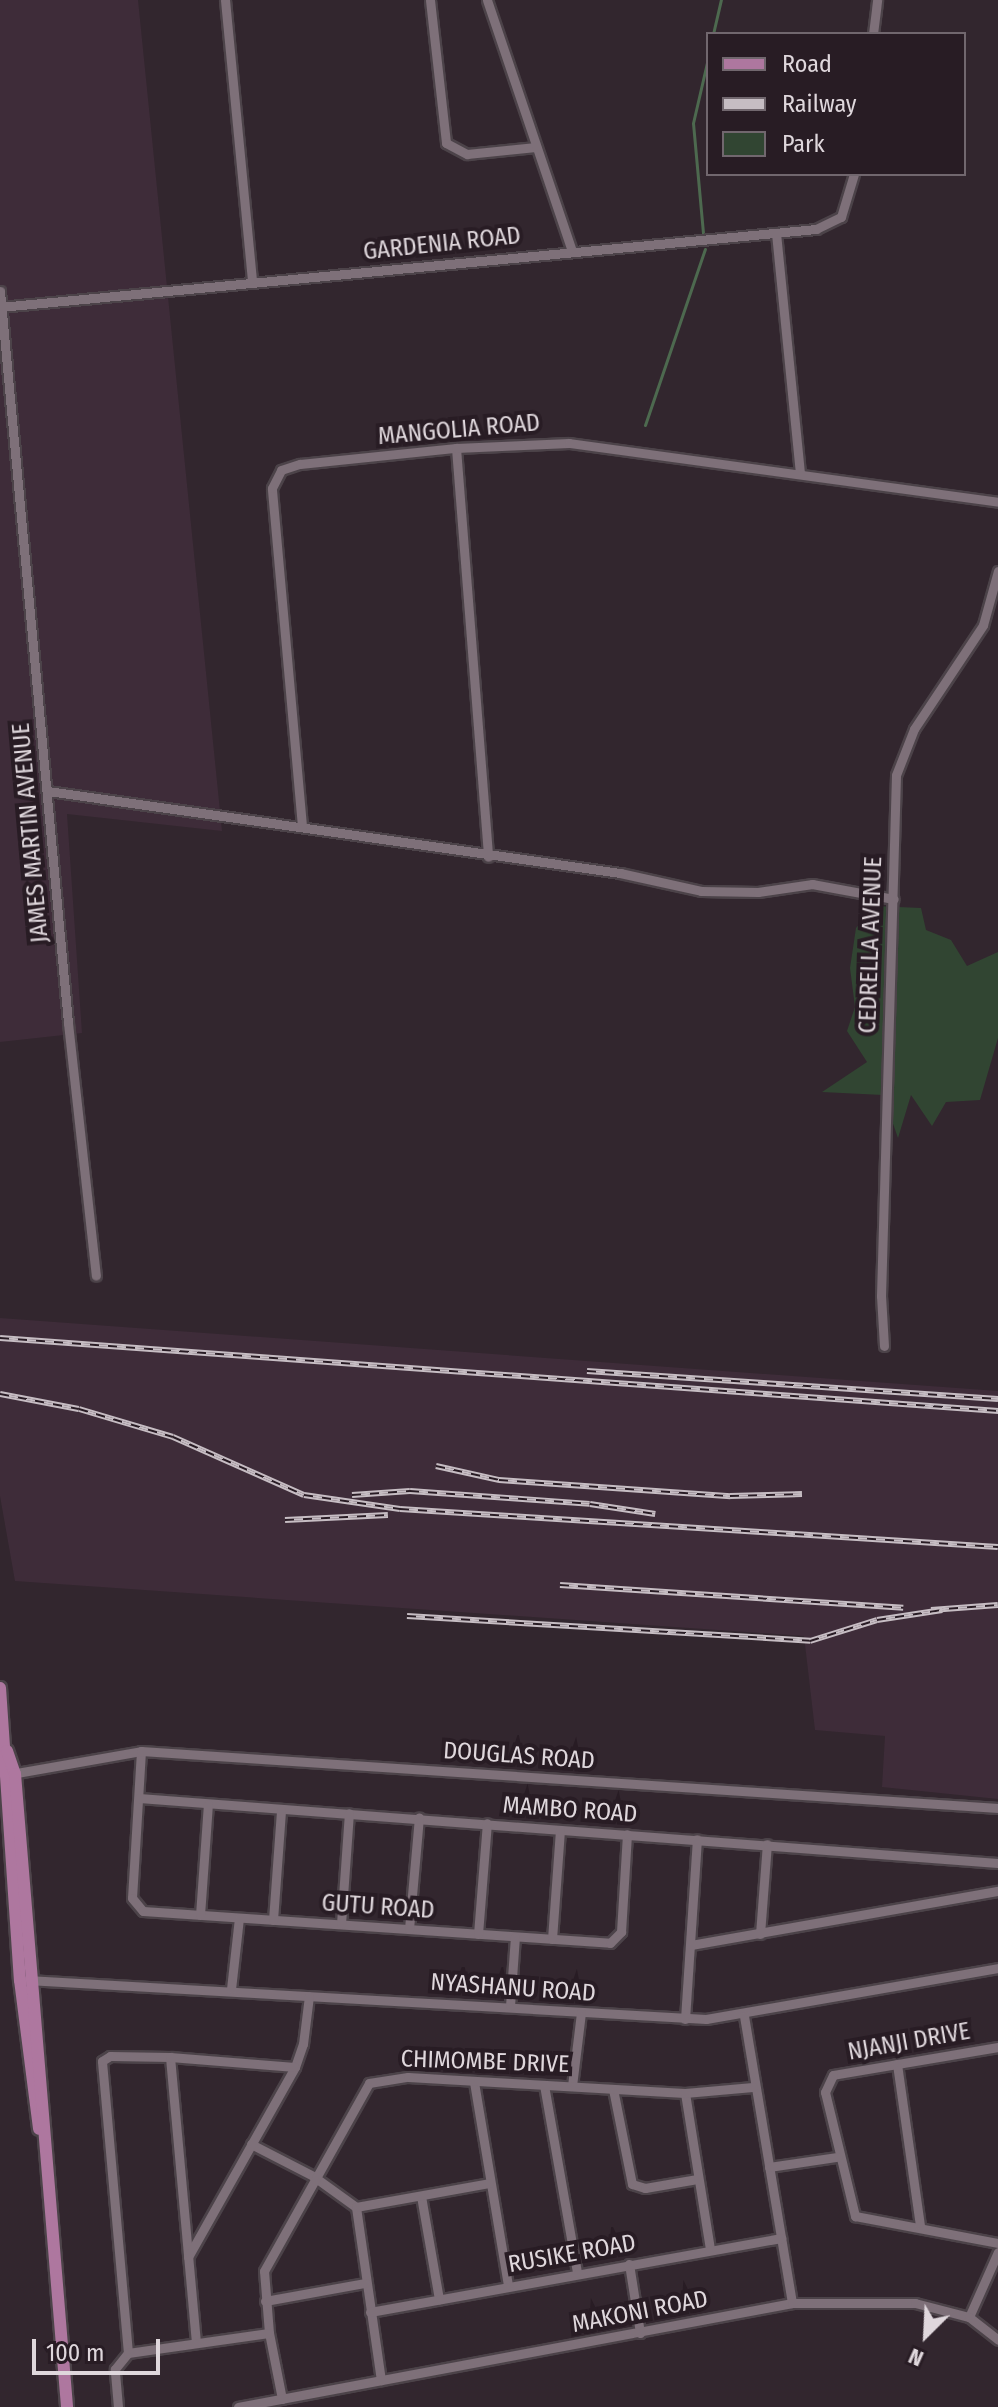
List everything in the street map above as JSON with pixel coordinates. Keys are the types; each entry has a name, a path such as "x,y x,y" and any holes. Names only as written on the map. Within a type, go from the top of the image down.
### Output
{"main road":[{"path":"0,1688 7,1751 9,1821 26,1980"},
{"path":"7,1770 67,2407"},
{"path":"0,1810 9,1821"}],"street":[{"path":"225,0 252,281"},
{"path":"430,0 446,143 467,154 536,147"},
{"path":"487,0 572,251"},
{"path":"873,32 877,0"},
{"name":"GARDENIA ROAD","path":"1,307 816,229 841,217 853,176"},
{"path":"776,233 800,473"},
{"name":"JAMES MARTIN AVENUE","path":"0,291 96,1275"},
{"name":"MANGOLIA ROAD","path":"302,826 273,482 281,470 300,464 456,448 569,443 998,502"},
{"path":"456,448 488,857"},
{"name":"CEDRELLA AVENUE","path":"884,1346 884,1151 899,762 995,605 998,571"},
{"path":"48,791 302,826 488,857 620,873 701,891 758,892 812,884 894,899"},
{"path":"139,1798 141,1751"},
{"name":"DOUGLAS ROAD","path":"7,1770 141,1751 998,1808"},
{"name":"MAMBO ROAD","path":"139,1798 998,1863"},
{"name":"GUTU ROAD","path":"139,1798 132,1898 143,1911 610,1943 621,1932 627,1834"},
{"path":"200,1915 208,1804"},
{"path":"273,1920 281,1810"},
{"path":"341,1924 349,1813"},
{"path":"409,1929 419,1817"},
{"path":"478,1934 487,1823"},
{"path":"552,1939 560,1830"},
{"path":"685,2019 697,1839"},
{"path":"760,1934 767,1844"},
{"path":"691,1945 998,1891"},
{"path":"231,1989 239,1918"},
{"path":"510,2006 515,1937"},
{"name":"NYASHANU ROAD","path":"26,1980 231,1989 685,2019 744,2016 998,1968"},
{"path":"188,2257 295,2067 303,2044 309,1996"},
{"path":"572,2086 581,2013"},
{"path":"744,2016 753,2087 792,2303"},
{"name":"NJANJI DRIVE","path":"998,2047 833,2075 827,2082 837,2157 855,2216 877,2224 920,2225 998,2243"},
{"path":"128,2353 103,2095 101,2066 105,2057 170,2057 295,2067"},
{"path":"170,2057 196,2343"},
{"path":"897,2064 920,2225"},
{"name":"CHIMOMBE DRIVE","path":"282,2399 265,2301 268,2259 369,2083 408,2077 685,2093 753,2087"},
{"path":"474,2082 508,2286"},
{"path":"544,2085 577,2272"},
{"path":"613,2089 632,2184 645,2188 697,2179"},
{"path":"685,2093 710,2249"},
{"path":"251,2144 313,2176 356,2207 489,2183"},
{"path":"769,2167 837,2157"},
{"path":"421,2196 439,2299"},
{"path":"356,2207 381,2380"},
{"name":"RUSIKE ROAD","path":"370,2312 577,2272 781,2238"},
{"path":"969,2317 998,2252"},
{"path":"629,2264 640,2333"},
{"path":"265,2301 365,2283"},
{"name":"MAKONI ROAD","path":"238,2407 792,2303 897,2300 969,2317 998,2340"},
{"path":"118,2407 115,2369 128,2353 269,2333"}],"shaded area":[{"path":"0,0 138,0 222,831 67,814 82,1033 0,1042"},
{"path":"0,1318 998,1391 998,1799 882,1787 885,1736 815,1730 804,1636 15,1581 0,1496"}],"green space":[{"path":"875,906 921,908 926,930 951,940 967,966 998,952 998,1038 980,1100 946,1102 932,1126 911,1095 898,1138 883,1095 822,1092 867,1062 847,1031 855,1007 850,968 856,928"}],"waterway":[{"path":"713,32 721,0"},
{"path":"703,233 693,123 706,67"},
{"path":"645,425 705,249"}],"railway":[{"path":"0,1338 998,1411"},
{"path":"587,1371 998,1399"},
{"path":"0,1394 79,1409 173,1437 304,1495 400,1509 998,1547"},
{"path":"436,1466 499,1480 730,1496 802,1494"},
{"path":"352,1495 410,1491 590,1504 655,1514"},
{"path":"285,1520 388,1515"},
{"path":"560,1585 903,1608"},
{"path":"931,1610 998,1605"},
{"path":"407,1616 810,1641 877,1620 942,1610"}]}
